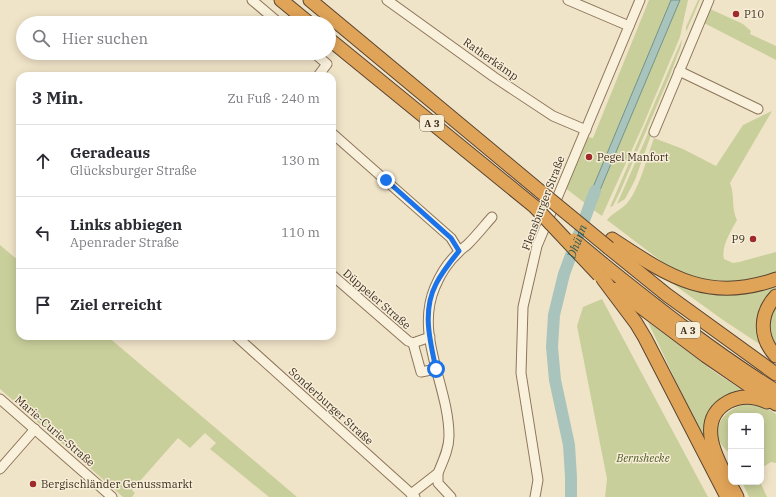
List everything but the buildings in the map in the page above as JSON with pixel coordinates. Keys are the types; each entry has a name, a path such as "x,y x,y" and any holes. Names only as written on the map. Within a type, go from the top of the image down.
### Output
{"highway":[{"path":"281,0 300,16"},
{"name":"A 3","path":"310,0 329,16"},
{"name":"A 3","path":"336,22 541,192 611,243 667,295 776,374"},
{"name":"A 3","path":"336,45 535,207 602,273 676,321 776,391"},
{"path":"611,243 664,272 698,285 728,288 758,285 776,279"},
{"path":"602,273 706,356 776,404"},
{"path":"602,273 639,328 727,497"},
{"path":"776,296 766,310 763,327 766,343 776,356"},
{"path":"734,345 776,362"},
{"path":"737,497 711,443 710,430 714,417 720,408 727,402 741,397 758,399 776,407"}],"street":[{"path":"252,0 271,16"},
{"name":"Ratherkämp","path":"387,0 553,116 586,130"},
{"path":"568,0 629,26"},
{"name":"Flensburger Straße","path":"535,497 538,480 521,373 523,307 538,246 640,0"},
{"path":"654,132 709,0"},
{"path":"321,72 327,64 322,60"},
{"path":"679,71 758,109"},
{"path":"336,137 451,238 459,251"},
{"path":"444,495 438,483 438,473 447,454 449,437 448,417 430,337 428,317 430,299 435,285 446,268 459,251 467,245 492,217"},
{"name":"Düppeler Straße","path":"336,278 408,341 413,343 430,337"},
{"name":"Sonderburger Straße","path":"240,340 413,495 438,473"},
{"path":"413,343 421,372 436,369"},
{"name":"Marie-Curie-Straße","path":"0,399 112,497"},
{"path":"0,469 35,429"}],"green space":[{"path":"649,0 671,0 586,204 564,187 582,146 584,147 588,137 593,138"},
{"path":"680,0 688,0 680,37 644,123 602,216 592,209"},
{"path":"698,0 700,0 686,32 686,27"},
{"path":"703,0 705,0 656,121 635,180 625,199 617,204 646,138"},
{"path":"708,8 743,24 751,31 750,34 776,46 776,60 702,22"},
{"path":"682,39 681,46 670,75 619,194 613,206 610,207"},
{"path":"772,111 730,183 734,211 737,220 727,239 723,254 724,259 733,263 776,252 776,273 762,278 735,283 700,281 669,267 607,220 626,205 632,196 640,180 654,138 683,149 716,166 743,125"},
{"path":"0,245 16,259 16,340 112,340 297,497 269,497 210,449 216,443 205,433 190,448 178,438 132,490 135,493 132,497 123,497 0,389"},
{"path":"669,281 776,285 774,293 762,308 758,316 760,319 764,347 723,320"},
{"name":"Bernshecke","path":"602,299 708,497 605,497 607,479 577,326 583,307"},
{"path":"776,302 776,351 767,322"},
{"path":"648,322 716,373 747,393 719,401 707,416 704,441"},
{"path":"745,404 767,408 776,414 776,463 771,462 764,466 764,413 728,413 728,452 721,444 717,432 718,426 724,416 729,412"},
{"path":"743,485 761,485 767,497 749,497"}],"water":[{"path":"671,0 680,0 592,209 586,204"}],"waterway":[{"name":"Dhünn","path":"571,497 569,445 555,380 552,347 554,315 564,274 595,191"}],"place":[{"name":"P10","path":"736,14"},
{"name":"Pegel Manfort","path":"589,157"},
{"name":"P9","path":"753,239"},
{"name":"Bergischländer Genussmarkt","path":"33,484"}],"route":[{"path":"386,180 451,238 459,251 435,285 430,299 428,317 436,369"}]}
